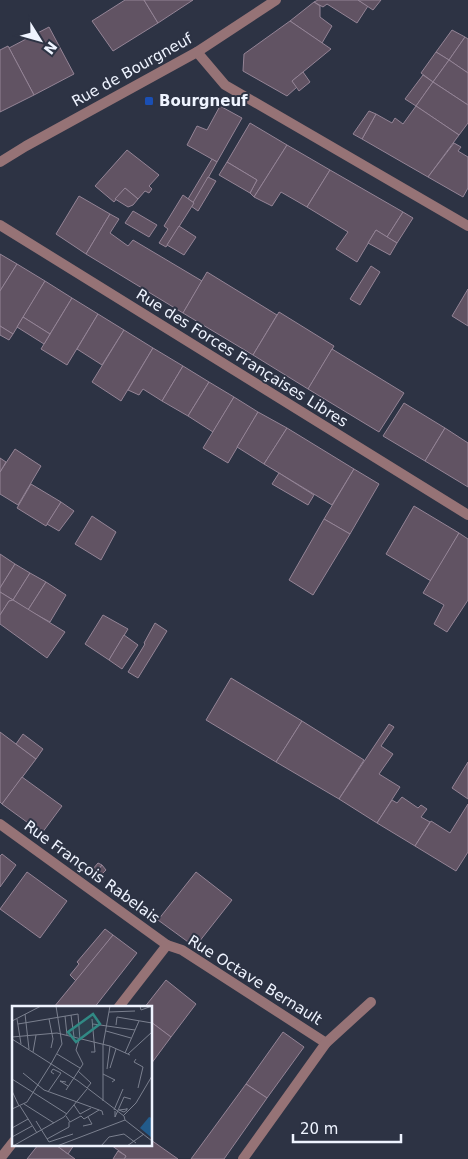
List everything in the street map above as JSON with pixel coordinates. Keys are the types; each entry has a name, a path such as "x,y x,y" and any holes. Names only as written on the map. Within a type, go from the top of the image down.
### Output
{"street":[{"name":"Rue de Bourgneuf","path":"0,162 198,52 276,0"},
{"path":"198,52 225,86 468,226"},
{"name":"Rue des Forces Françaises Libres","path":"0,225 468,515"},
{"name":"Rue François Rabelais","path":"0,824 167,945"},
{"path":"120,1006 167,945"},
{"name":"Rue Octave Bernault","path":"167,945 182,950 326,1043"},
{"name":"Rue Octave Bernault","path":"243,1159 326,1043 371,1002"},
{"path":"0,1159 12,1144"}],"building":[{"path":"125,0 144,0 158,23 113,51 92,21"},
{"path":"144,0 193,0 158,23"},
{"path":"318,0 358,0 368,6 357,23 327,4 323,7 314,2"},
{"path":"358,0 381,0 373,10"},
{"path":"314,2 320,6 320,17 332,26 322,43 290,21"},
{"path":"290,21 331,49 292,81 297,87 287,96 243,71 244,54"},
{"path":"49,27 74,74 34,95 9,48"},
{"path":"452,30 465,37 449,60 436,52"},
{"path":"465,37 468,39 468,73 449,60"},
{"path":"8,46 34,95 0,112 0,50"},
{"path":"436,52 449,60 433,82 421,73"},
{"path":"449,60 468,73 468,105 433,82"},
{"path":"303,72 310,82 299,91 292,81"},
{"path":"423,75 433,82 416,106 405,99"},
{"path":"433,82 468,105 468,123 459,135 416,106"},
{"path":"220,106 242,118 217,162 187,145 197,126 207,130"},
{"path":"416,106 459,135 428,177 362,139 376,114 392,123 395,118 403,124"},
{"path":"369,111 376,114 362,139 353,134"},
{"path":"250,123 287,145 254,197 250,193 257,180 227,162"},
{"path":"454,143 461,147 458,151 468,157 468,188 463,197 428,177"},
{"path":"287,145 330,170 307,207 281,192 272,206 254,197"},
{"path":"127,150 159,175 149,186 152,189 149,193 145,191 138,199 125,188 114,202 95,186"},
{"path":"212,159 217,162 194,203 188,199"},
{"path":"227,162 257,180 250,193 219,175"},
{"path":"330,170 403,212 387,237 376,230 357,262 336,249 348,232 307,207"},
{"path":"208,177 216,181 198,211 191,206"},
{"path":"125,188 138,199 133,205 128,207 115,199"},
{"path":"183,195 194,203 166,247 159,243 168,229 164,226"},
{"path":"79,196 110,214 86,254 56,234"},
{"path":"133,211 157,225 149,237 125,223"},
{"path":"403,212 413,218 397,243 387,237"},
{"path":"110,214 119,219 110,233 128,246 133,240 202,281 183,313 86,254"},
{"path":"179,226 196,237 184,255 167,245"},
{"path":"376,230 397,243 390,255 368,243"},
{"path":"0,254 17,264 0,291"},
{"path":"17,264 45,281 13,334 0,326 0,291"},
{"path":"371,266 380,272 360,305 350,299"},
{"path":"207,272 277,315 253,355 183,313"},
{"path":"45,281 72,298 50,334 23,317"},
{"path":"468,289 468,326 452,316"},
{"path":"72,298 98,314 67,365 41,349"},
{"path":"279,312 334,346 308,389 253,355"},
{"path":"98,314 124,330 102,365 77,349"},
{"path":"23,317 50,334 44,344 17,327"},
{"path":"0,326 13,334 9,340 0,335"},
{"path":"124,330 153,348 121,401 92,382"},
{"path":"153,348 183,366 162,401 143,389 139,395 128,390"},
{"path":"332,349 404,393 379,432 308,389"},
{"path":"183,366 209,382 188,416 162,401"},
{"path":"209,382 234,397 213,432 188,416"},
{"path":"234,397 258,412 228,463 203,448"},
{"path":"404,403 445,428 425,461 383,436"},
{"path":"258,412 287,428 264,464 237,447"},
{"path":"287,428 354,469 332,505 264,464"},
{"path":"445,428 468,443 468,487 425,461"},
{"path":"15,449 41,466 18,505 0,494 0,472"},
{"path":"0,458 6,462 0,472"},
{"path":"354,469 379,484 350,534 324,519"},
{"path":"279,473 314,495 308,505 272,484"},
{"path":"31,484 61,502 46,526 17,508"},
{"path":"61,502 74,511 59,531 47,524"},
{"path":"414,506 459,533 431,581 386,554"},
{"path":"92,516 116,532 101,560 75,544"},
{"path":"324,519 350,534 313,595 289,580"},
{"path":"459,533 468,539 468,600 447,632 434,624 444,605 423,593"},
{"path":"0,554 15,564 0,588"},
{"path":"15,564 30,573 13,600 0,592 0,588"},
{"path":"30,573 46,582 28,610 13,600"},
{"path":"46,582 66,595 50,622 28,610"},
{"path":"0,592 13,600 9,601 0,615"},
{"path":"13,600 65,632 47,658 0,624 0,615 9,601"},
{"path":"103,615 128,629 109,660 85,644"},
{"path":"155,623 167,631 138,678 128,672"},
{"path":"124,635 138,645 122,669 109,660"},
{"path":"231,678 302,721 276,762 206,720"},
{"path":"302,721 364,760 339,799 276,762"},
{"path":"389,724 394,727 381,746 393,754 379,774 400,787 377,823 339,799"},
{"path":"0,732 36,759 2,804 0,802"},
{"path":"23,734 43,749 36,759 16,744"},
{"path":"468,762 468,799 452,788"},
{"path":"22,777 62,806 42,833 2,804"},
{"path":"402,797 418,808 421,805 427,809 421,817 430,822 415,846 377,823 392,800 397,803"},
{"path":"468,804 468,852 456,871 415,846 431,821 450,833"},
{"path":"2,854 16,865 0,887 0,856"},
{"path":"98,863 102,865 96,873 92,870"},
{"path":"102,865 106,870 100,876 96,873"},
{"path":"27,872 67,901 40,938 0,909"},
{"path":"196,872 232,900 195,947 158,920"},
{"path":"105,929 113,935 76,981 70,975 79,964 77,962"},
{"path":"113,935 137,953 96,1006 55,1006"},
{"path":"166,980 196,1004 171,1037 152,1023 152,1006 146,1006"},
{"path":"152,1023 171,1037 152,1063"},
{"path":"283,1032 304,1047 267,1098 246,1084"},
{"path":"246,1084 267,1098 224,1159 191,1159"},
{"path":"152,1141 178,1159 124,1159 126,1156 112,1146 152,1146"},
{"path":"37,1146 57,1146 75,1159 27,1159"},
{"path":"57,1146 73,1146 68,1154"},
{"path":"118,1151 126,1156 124,1159 113,1159"}],"place":[{"name":"Bourgneuf","path":"149,101"}]}
